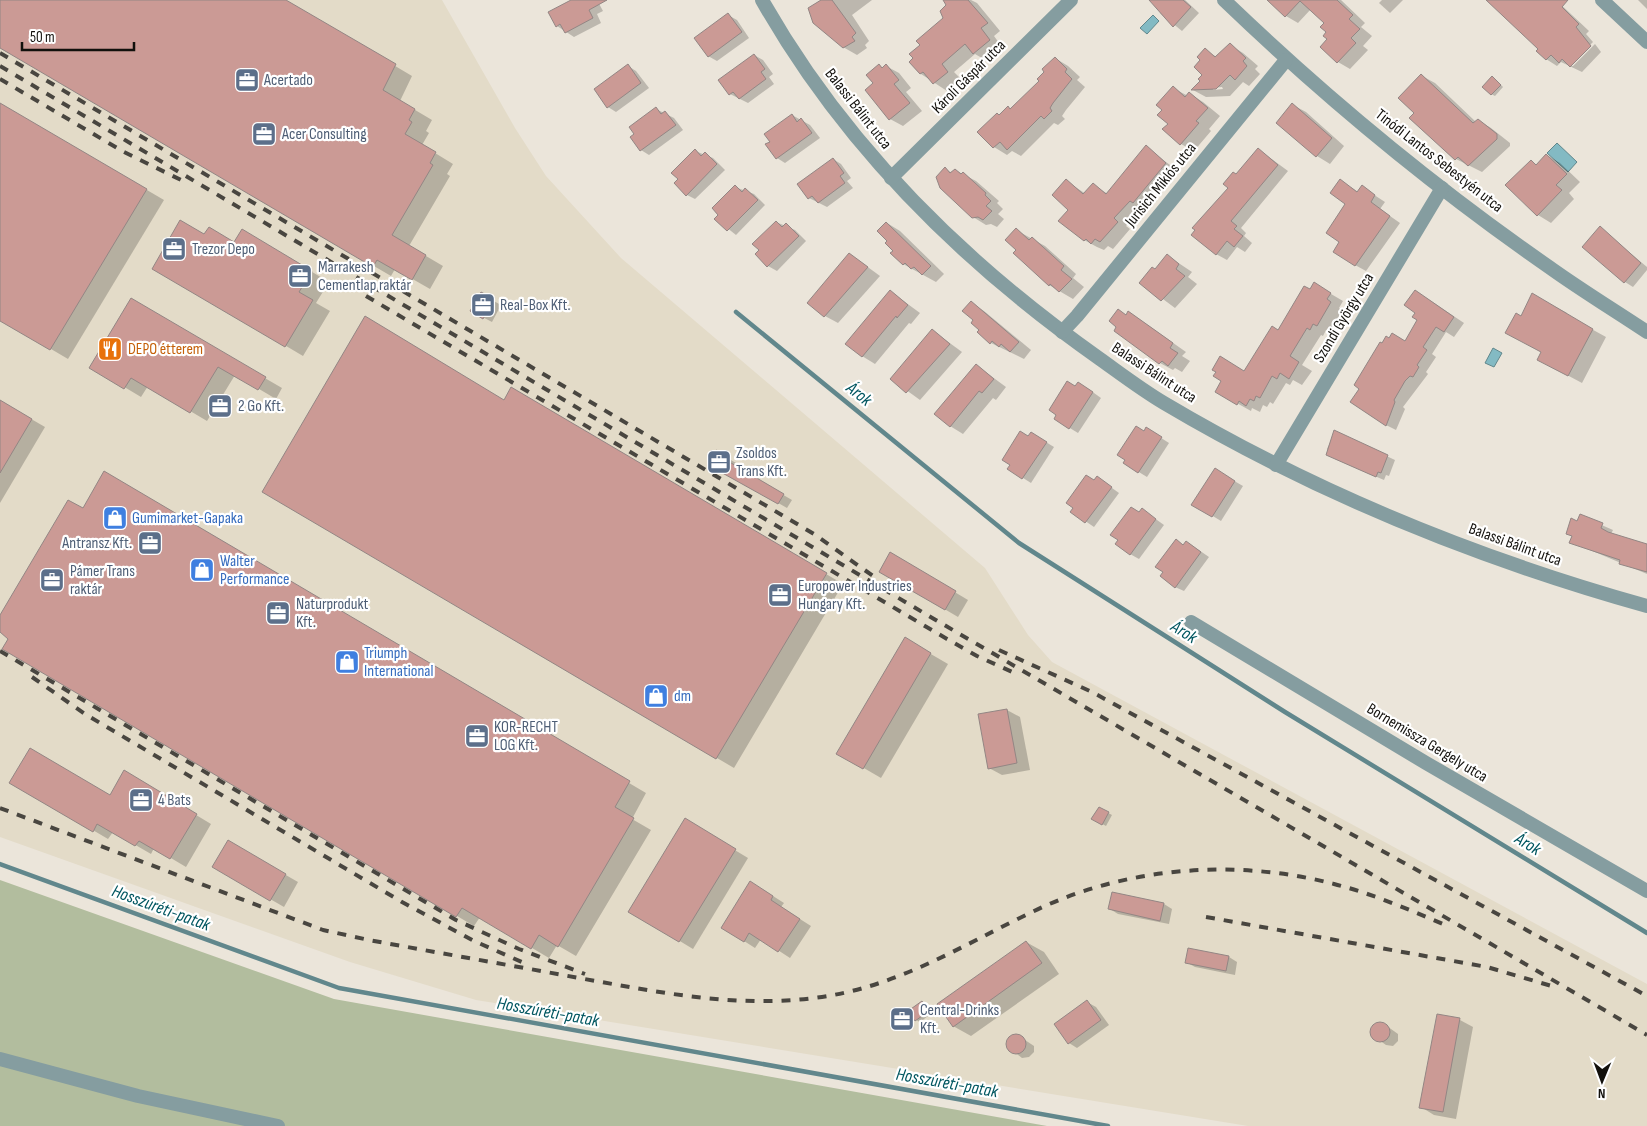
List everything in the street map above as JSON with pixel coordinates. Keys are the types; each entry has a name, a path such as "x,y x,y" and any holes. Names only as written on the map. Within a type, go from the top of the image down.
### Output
{"street":[{"name":"Balassi Bálint utca","path":"762,0 818,88 891,178 976,262 1062,332 1162,402 1276,465 1422,530 1573,585 1647,606"},
{"name":"Károli Gáspár utca","path":"891,178 1071,0"},
{"name":"Tinódi Lantos Sebestyén utca","path":"1224,0 1286,60 1442,188 1549,268 1647,332"},
{"path":"1602,0 1647,42"},
{"name":"Jurisich Miklós utca","path":"1062,332 1286,60"},
{"name":"Szondi György utca","path":"1276,465 1442,188"},
{"name":"Bornemissza Gergely utca","path":"1191,622 1426,763 1647,891"},
{"path":"0,1059 138,1096 278,1126"}],"shaded area":[{"path":"0,0 442,0 515,128 546,176 621,258 985,568 1028,635 1052,662 1647,984 1647,1126 1248,1126 476,1000 350,962 0,837"}],"green space":[{"path":"0,880 334,999 1047,1126 0,1126"}],"water":[{"path":"1153,15 1159,21 1147,34 1140,28"},
{"path":"1557,143 1577,162 1568,172 1547,153"},
{"path":"1493,348 1502,353 1494,367 1485,363"}],"building":[{"path":"0,0 286,0 396,64 383,90 415,109 409,120 412,122 405,134 436,152 430,163 433,165 392,235 426,255 412,280 377,260 373,267 0,48"},
{"path":"571,0 607,0 589,10 593,18 565,33 560,24 556,27 548,12"},
{"path":"821,0 832,0 856,33 852,37 855,41 843,48 813,23 808,8"},
{"path":"943,0 968,0 988,23 981,28 990,40 973,54 965,44 942,64 948,72 933,84 923,72 920,74 909,62 913,58 909,54 920,45 916,41 943,18 940,11 946,5"},
{"path":"1149,0 1183,0 1191,7 1173,27"},
{"path":"1267,0 1337,0 1353,15 1349,19 1360,29 1351,38 1356,43 1337,63 1320,47 1327,39 1323,36 1326,32 1320,27 1324,23 1300,1 1285,17"},
{"path":"1486,0 1568,0 1562,7 1579,24 1576,27 1591,46 1570,67 1562,59 1559,63 1551,55 1546,60 1536,51 1538,49"},
{"path":"728,13 742,32 708,57 694,38"},
{"path":"1230,43 1246,58 1243,61 1247,66 1235,80 1230,75 1216,89 1191,90 1200,81 1198,79 1202,75 1194,67 1200,60 1197,57 1205,48 1215,57"},
{"path":"754,54 765,69 761,72 766,79 739,99 733,92 729,95 718,80"},
{"path":"1055,57 1067,69 1065,72 1072,79 1053,103 1050,108 1052,111 1044,119 1041,116 1007,150 1000,142 993,148 977,132 997,113 999,115 1008,106 1010,109 1039,81 1037,79 1044,72 1042,69"},
{"path":"628,64 641,83 607,108 594,89"},
{"path":"879,64 882,68 886,64 899,80 894,84 910,103 889,120 865,90 873,83 866,75"},
{"path":"1421,74 1473,123 1478,119 1497,134 1497,139 1468,166 1458,157 1455,160 1409,118 1414,113 1398,98"},
{"path":"1492,76 1501,85 1491,95 1482,87"},
{"path":"1173,86 1185,97 1189,92 1208,108 1196,121 1199,123 1180,145 1162,129 1168,124 1157,115 1162,110 1156,105"},
{"path":"0,103 147,189 50,350 0,321"},
{"path":"1292,103 1332,138 1316,157 1276,123"},
{"path":"656,107 661,114 665,111 676,125 640,151 630,137 634,134 629,127"},
{"path":"792,114 797,122 801,118 812,133 776,159 765,144 770,142 764,134"},
{"path":"1146,145 1166,163 1133,203 1130,201 1114,218 1118,222 1100,242 1095,239 1091,244 1086,239 1084,241 1058,221 1068,210 1052,195 1066,179 1083,194 1093,183 1106,194"},
{"path":"1258,148 1278,165 1231,221 1237,226 1234,229 1243,236 1234,247 1227,241 1216,255 1191,235 1195,230 1192,228 1228,188 1223,184 1233,172 1236,174"},
{"path":"695,149 701,156 705,152 717,164 686,196 674,183 678,179 671,173"},
{"path":"1546,154 1567,174 1556,185 1562,190 1537,216 1505,185 1531,160 1536,165"},
{"path":"833,158 844,173 840,176 845,183 818,203 812,196 808,199 797,184"},
{"path":"945,167 950,173 955,169 961,174 963,172 986,193 985,195 991,201 986,206 992,211 983,220 978,217 972,218 940,188 936,177"},
{"path":"1340,179 1357,192 1362,185 1375,195 1371,202 1390,216 1355,266 1333,252 1339,242 1326,233 1345,204 1330,193"},
{"path":"735,185 742,192 745,188 758,200 727,231 714,219 718,215 712,208"},
{"path":"180,220 204,234 209,227 234,242 242,229 312,271 299,292 313,300 285,347 152,269"},
{"path":"776,221 782,227 786,223 799,236 767,267 755,254 759,250 752,244"},
{"path":"886,222 931,266 922,275 914,267 911,269 905,263 903,265 890,253 893,251 885,243 887,241 877,231"},
{"path":"1600,226 1641,263 1624,283 1582,247"},
{"path":"1016,228 1029,240 1032,237 1064,266 1061,270 1072,279 1059,292 1050,284 1049,286 1013,253 1016,250 1005,240"},
{"path":"849,253 868,267 824,317 807,303"},
{"path":"1167,254 1179,264 1176,269 1185,276 1161,301 1139,283 1152,267 1155,269"},
{"path":"1314,282 1331,293 1327,299 1331,302 1317,326 1313,324 1310,330 1307,328 1290,356 1299,362 1289,379 1280,373 1277,379 1272,376 1260,398 1256,396 1254,401 1250,399 1246,406 1239,401 1237,405 1215,392 1221,381 1213,376 1216,372 1212,370 1220,356 1244,371 1272,326 1278,330 1304,286 1310,289"},
{"path":"890,290 908,305 897,318 896,316 862,357 845,344"},
{"path":"1415,290 1454,317 1444,332 1436,327 1423,347 1427,350 1417,365 1419,367 1413,377 1410,376 1405,381 1394,400 1395,402 1386,426 1350,402 1359,389 1354,385 1380,342 1382,343 1386,336 1389,338 1392,333 1405,341 1417,320 1412,317 1415,313 1404,305"},
{"path":"481,292 494,299 483,319 470,311"},
{"path":"1532,293 1593,329 1568,376 1537,360 1541,352 1505,333 1516,313 1521,316"},
{"path":"131,298 266,377 258,390 218,367 190,413 131,378 124,389 89,368"},
{"path":"971,301 1019,342 1010,352 1001,344 999,347 992,341 990,344 977,332 979,330 971,323 973,320 962,311"},
{"path":"1118,309 1126,315 1128,311 1173,343 1170,348 1178,353 1168,366 1162,361 1159,364 1114,331 1116,327 1109,321"},
{"path":"365,316 504,400 511,387 827,573 716,759 262,492"},
{"path":"932,329 950,344 906,393 890,379"},
{"path":"976,364 994,379 982,393 979,391 950,427 934,414"},
{"path":"1067,381 1075,386 1078,382 1093,392 1069,429 1054,419 1056,415 1049,410"},
{"path":"0,400 32,419 0,473"},
{"path":"1136,426 1144,431 1146,427 1162,437 1138,473 1123,463 1125,460 1117,455"},
{"path":"1334,430 1388,455 1381,473 1378,472 1376,477 1326,455"},
{"path":"1020,431 1028,436 1031,432 1047,442 1022,479 1007,469 1010,465 1002,460"},
{"path":"716,450 728,457 726,460 784,494 778,504 708,465"},
{"path":"1215,468 1235,481 1212,517 1191,505"},
{"path":"104,471 630,781 615,807 634,818 558,947 539,935 531,949 462,908 456,917 2,649 8,639 0,632 0,615 68,500 83,508"},
{"path":"1086,475 1094,480 1097,476 1112,487 1085,523 1070,512 1073,508 1066,503"},
{"path":"1131,507 1139,512 1142,508 1156,519 1130,555 1115,544 1118,540 1110,535"},
{"path":"1580,514 1603,523 1601,528 1608,532 1647,544 1647,572 1619,564 1620,560 1569,543 1572,536 1566,534 1571,518 1577,521"},
{"path":"1176,539 1183,545 1186,541 1201,552 1175,588 1160,576 1163,572 1155,567"},
{"path":"890,552 956,591 945,610 879,572"},
{"path":"905,637 931,653 863,769 836,754"},
{"path":"1007,709 1017,763 988,769 978,714"},
{"path":"30,748 110,795 124,770 197,814 170,859 139,841 135,846 97,824 93,832 9,783"},
{"path":"1099,807 1109,812 1102,825 1091,819"},
{"path":"685,818 736,849 679,942 628,912"},
{"path":"228,840 286,874 270,901 212,867"},
{"path":"750,881 773,896 771,900 800,919 778,952 749,933 744,942 721,928"},
{"path":"1112,892 1164,903 1160,921 1108,909"},
{"path":"1026,941 1042,963 953,1027 937,1004"},
{"path":"1188,948 1229,956 1226,971 1185,963"},
{"path":"1087,1000 1101,1020 1068,1044 1054,1024"},
{"path":"922,1001 929,1011 915,1021 908,1011"},
{"path":"1437,1014 1460,1018 1443,1112 1419,1108"},
{"path":"1380,1022 1387,1025 1390,1032 1387,1039 1380,1042 1373,1039 1370,1032 1373,1025"},
{"path":"1016,1034 1023,1037 1026,1044 1023,1051 1016,1054 1009,1051 1006,1044 1009,1037"}],"waterway":[{"name":"Árok","path":"736,312 1019,543 1285,712 1647,933"},
{"name":"Hosszúréti-patak","path":"0,864 339,988 1108,1126"}],"railway":[{"path":"0,53 814,534 873,576"},
{"path":"0,66 934,619 1647,1035"},
{"path":"0,79 124,152 181,180"},
{"path":"366,296 947,639 977,656 1019,675"},
{"path":"999,650 1092,692 1647,996"},
{"path":"0,651 456,920 519,949 585,974"},
{"path":"32,677 85,714 402,902 474,941 524,963"},
{"path":"0,808 323,930 369,940 638,988 725,1000 784,1001 844,993 900,976 1067,897 1104,885 1180,871 1258,871 1296,876 1364,893 1450,927"},
{"path":"1206,917 1487,967 1555,987"}],"place":[{"name":"Acertado","path":"247,80"},
{"name":"Acer Consulting","path":"264,134"},
{"name":"Trezor Depo","path":"174,249"},
{"name":"Marrakesh Cementlap raktár","path":"300,276"},
{"name":"Real-Box Kft.","path":"483,305"},
{"name":"DEPO étterem","path":"110,349"},
{"name":"2 Go Kft.","path":"220,406"},
{"name":"Zsoldos Trans Kft.","path":"719,462"},
{"name":"Gumimarket-Gapaka","path":"115,518"},
{"name":"Antransz Kft.","path":"150,543"},
{"name":"Walter Performance","path":"202,570"},
{"name":"Pámer Trans raktár","path":"52,580"},
{"name":"Europower Industries Hungary Kft.","path":"780,595"},
{"name":"Naturprodukt Kft.","path":"278,613"},
{"name":"Triumph International","path":"347,662"},
{"name":"dm","path":"656,696"},
{"name":"KOR-RECHT LOG Kft.","path":"477,736"},
{"name":"4 Bats","path":"141,800"},
{"name":"Central-Drinks Kft.","path":"902,1019"}]}
